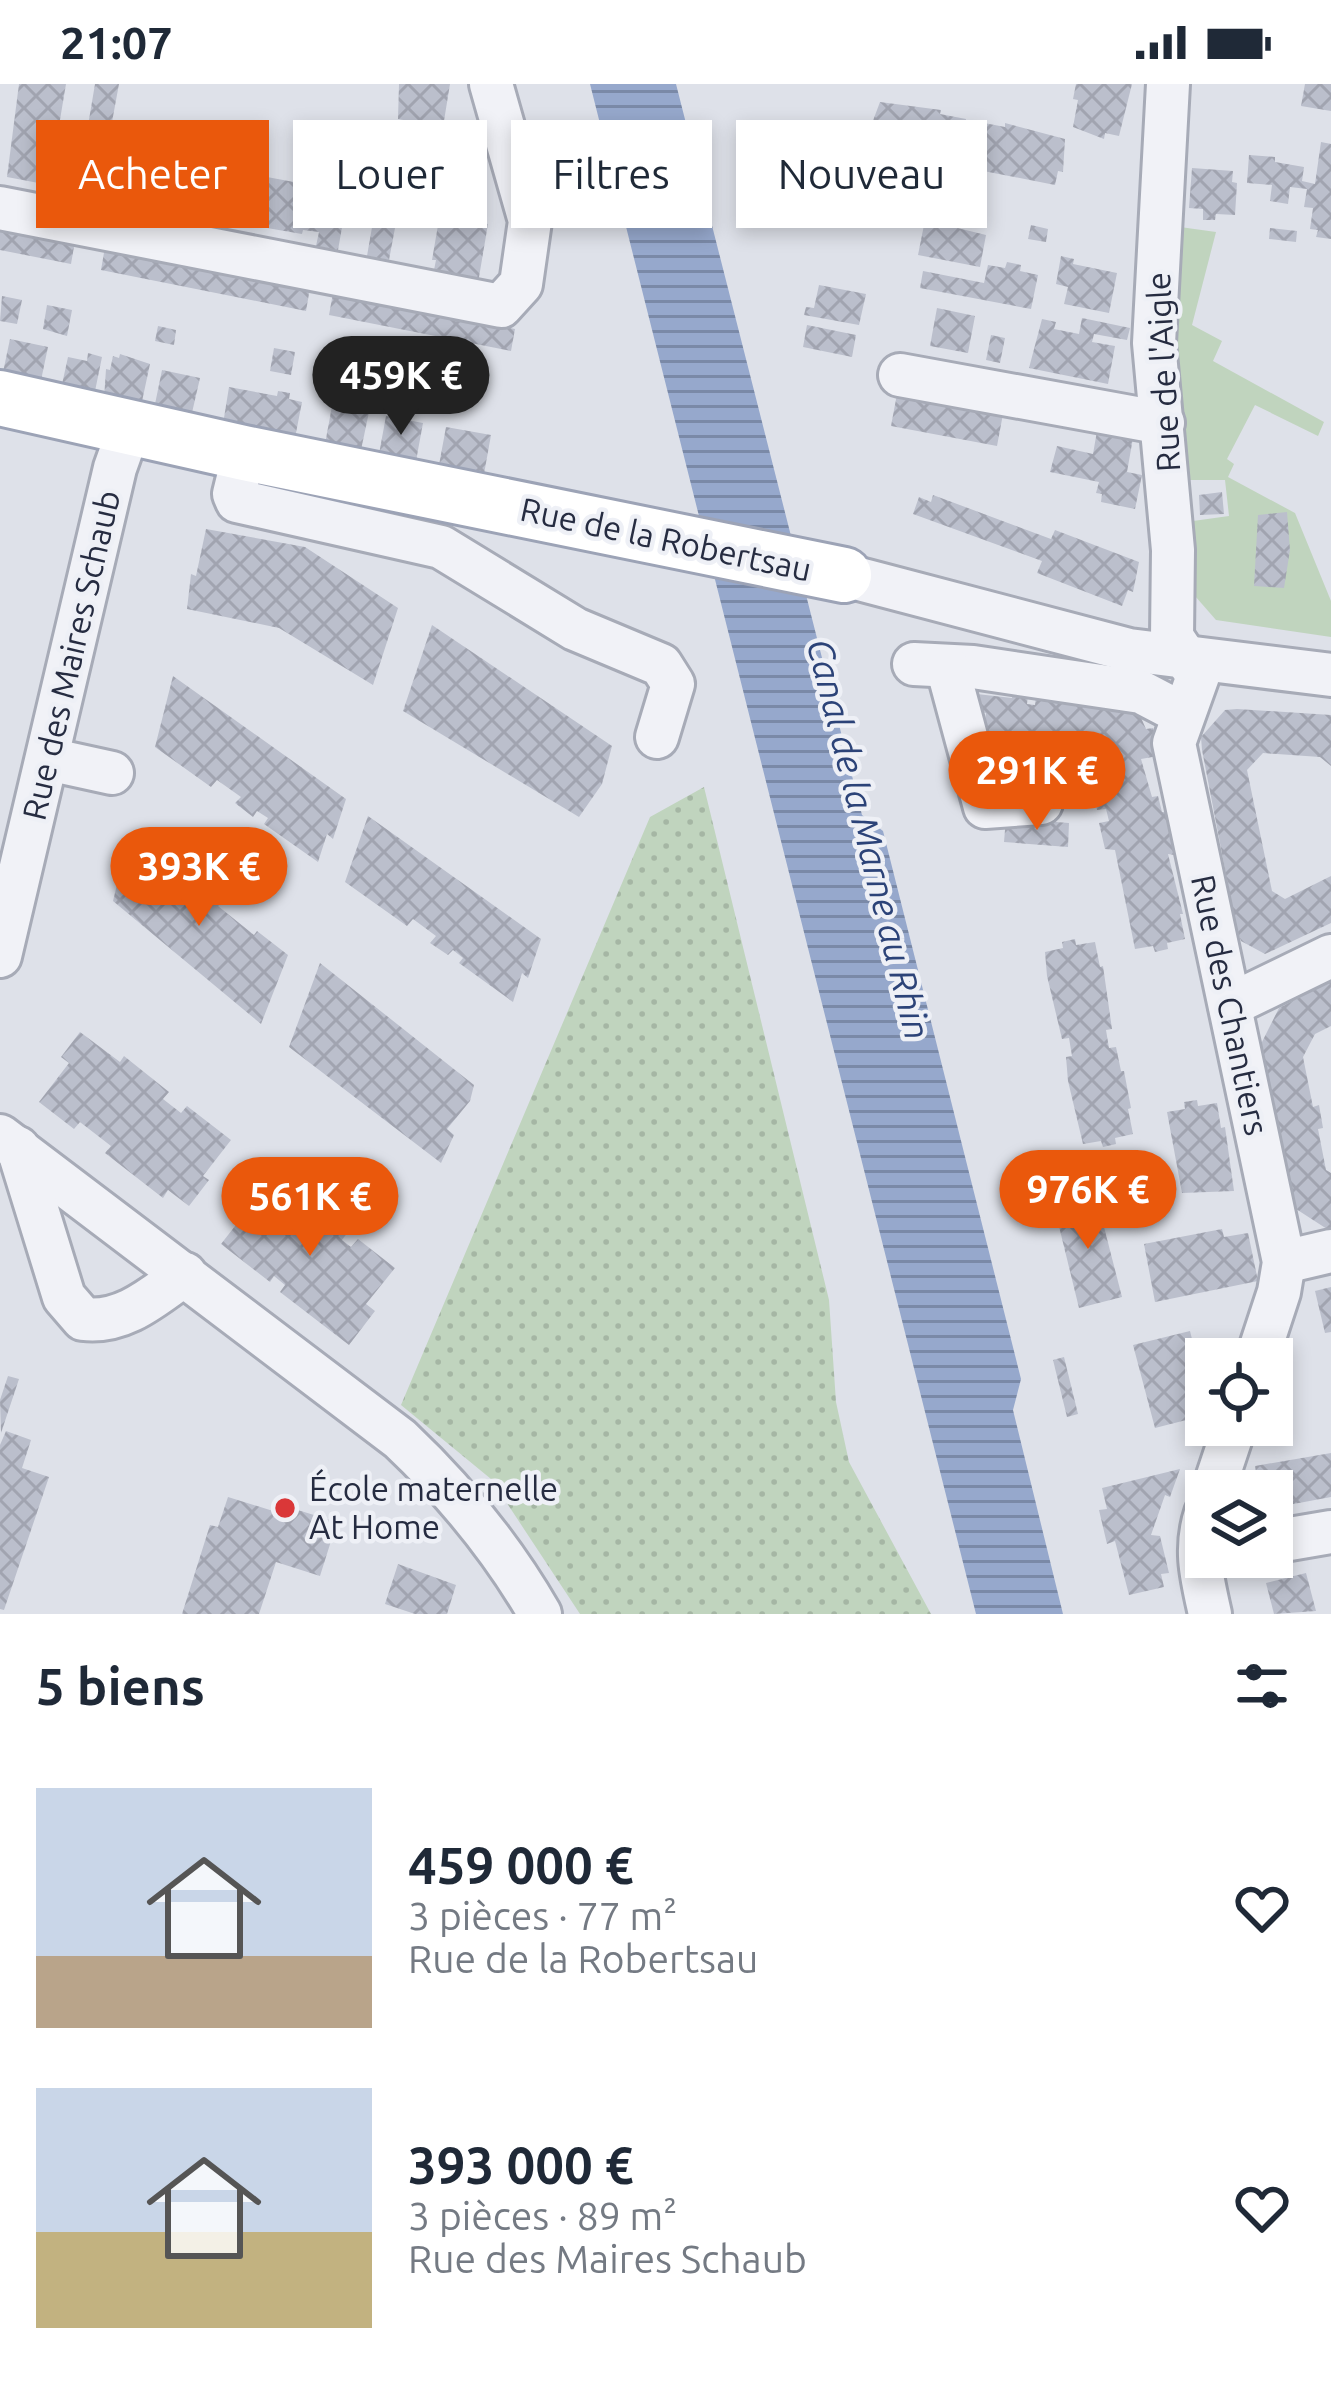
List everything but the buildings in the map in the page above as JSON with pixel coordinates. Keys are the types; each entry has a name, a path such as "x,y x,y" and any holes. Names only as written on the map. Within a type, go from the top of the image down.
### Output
{"main road":[{"name":"Rue de la Robertsau","path":"0,398 244,453 844,575"}],"street":[{"path":"0,208 501,306 520,284 530,221 491,84"},
{"name":"Rue de l'Aigle","path":"1168,84 1154,309 1173,550 1172,637 1185,656"},
{"path":"900,375 1163,423"},
{"name":"Rue des Maires Schaub","path":"0,956 29,787 130,426"},
{"path":"244,453 234,494 237,501 441,548 575,629 662,665 673,684 657,737"},
{"name":"Rue de la Robertsau","path":"844,575 1130,650 1331,675"},
{"name":"Rue des Chantiers","path":"1185,656 1198,676 1174,743 1284,1262 1264,1338"},
{"path":"1041,803 986,807 931,665 1141,692 1183,714"},
{"path":"29,787 112,773"},
{"path":"1230,1005 1331,956"},
{"path":"9,1142 64,1297 82,1318 105,1322 142,1305 184,1274"},
{"path":"9,1142 388,1429 447,1483 512,1564 540,1614"},
{"path":"1284,1262 1331,1251"},
{"path":"1293,1538 1331,1532"},
{"path":"1205,1578 1210,1614"}],"green space":[{"path":"1180,227 1216,232 1192,325 1222,341 1213,361 1324,422 1318,436 1255,405 1227,459 1234,464 1228,477 1295,513 1331,601 1331,637 1216,620 1195,596 1193,521 1229,516 1225,480 1189,480 1174,331"},
{"path":"704,787 829,1300 836,1402 849,1462 931,1614 580,1614 491,1479 401,1405 650,817"}],"water":[{"path":"590,84 676,84 685,120 599,120"},
{"name":"Canal de la Marne au Rhin","path":"712,225 862,815 883,831 1021,1379 1013,1410 1063,1614 976,1614 626,228"}],"place":[{"name":"École maternelle At Home","path":"285,1508"}]}
